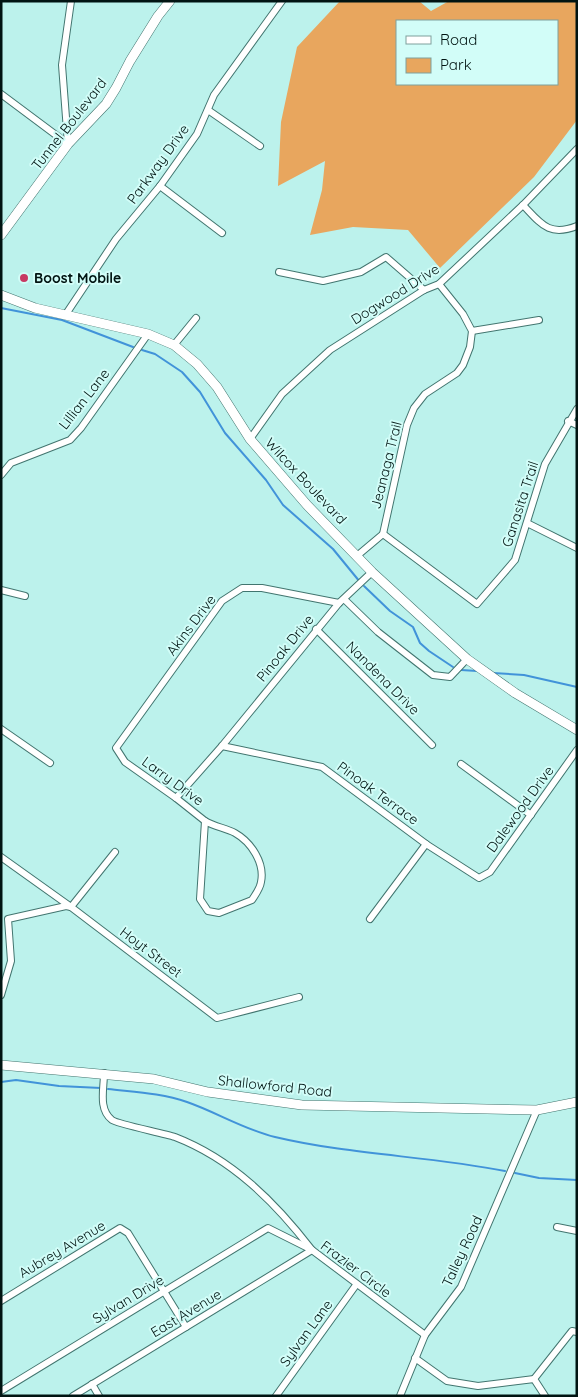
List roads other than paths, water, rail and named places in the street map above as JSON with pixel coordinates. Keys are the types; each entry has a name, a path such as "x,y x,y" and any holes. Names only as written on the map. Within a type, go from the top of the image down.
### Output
{"main road":[{"name":"Tunnel Boulevard","path":"1,235 68,144 106,104 130,61 158,16 170,1"},
{"name":"Wilcox Boulevard","path":"1,295 35,308 148,334 174,345 197,364 218,387 250,439 307,505 358,555 372,572 467,659 515,693 577,730"},
{"name":"Shallowford Road","path":"1,1065 154,1079 208,1092 302,1105 536,1110 577,1102"}],"street":[{"path":"68,144 62,65 71,1"},
{"name":"Parkway Drive","path":"66,314 116,240 160,186 197,134 214,95 282,1"},
{"path":"1,94 68,144"},
{"path":"208,110 260,146"},
{"name":"Dogwood Drive","path":"250,439 282,394 330,350 424,290 439,284 523,205 577,149"},
{"path":"160,186 222,233"},
{"path":"523,205 543,225 551,230 566,230 577,226"},
{"path":"279,272 323,281 361,272 386,257 424,290"},
{"path":"439,284 463,314 472,331 539,320"},
{"path":"174,345 196,318"},
{"name":"Jeanaga Trail","path":"383,534 407,425 414,408 425,394 457,373 463,365 472,331"},
{"name":"Lillian Lane","path":"1,475 11,463 70,440 81,428 148,334"},
{"name":"Ganasita Trail","path":"383,534 477,604 515,560 545,464 568,421 577,409"},
{"path":"568,421 577,425"},
{"path":"527,524 577,548"},
{"path":"358,555 383,534"},
{"name":"Pinoak Drive","path":"176,798 222,746 316,629 372,572"},
{"name":"Akins Drive","path":"125,762 116,748 222,601 242,588 262,588 342,601"},
{"path":"1,590 25,596"},
{"path":"342,601 432,674 450,677 467,659"},
{"name":"Nandena Drive","path":"316,629 432,745"},
{"path":"1,729 50,763"},
{"name":"Pinoak Terrace","path":"222,746 322,767 426,844 479,878"},
{"name":"Dalewood Drive","path":"479,878 490,872 577,750"},
{"name":"Larry Drive","path":"125,762 205,821 217,828 234,832 250,845 262,871 261,884 252,900 219,913 208,911 200,899 205,821"},
{"path":"461,764 531,814"},
{"path":"370,919 426,844"},
{"path":"1,996 11,961 8,919 71,906 115,852"},
{"name":"Hoyt Street","path":"1,857 71,906 217,1018 300,997"},
{"path":"104,1073 102,1100 105,1112 113,1121 176,1138 218,1159 244,1177 276,1206 312,1250"},
{"name":"Talley Road","path":"400,1396 425,1335 461,1287 536,1110"},
{"name":"Aubrey Avenue","path":"1,1300 120,1228 128,1233 165,1291"},
{"name":"Frazier Circle","path":"268,1228 312,1250 356,1285 425,1335"},
{"name":"Sylvan Drive","path":"1,1391 268,1228"},
{"path":"557,1228 577,1230"},
{"name":"East Avenue","path":"73,1396 312,1250"},
{"name":"Sylvan Lane","path":"276,1396 356,1285"},
{"path":"165,1291 186,1327"},
{"path":"415,1358 447,1381 478,1386 534,1379 572,1330 577,1332"},
{"path":"534,1379 545,1396"},
{"path":"92,1384 99,1396"}],"waterway":[{"path":"1,308 62,320 133,347"},
{"path":"142,350 155,354 182,372 200,392 225,433 266,480 283,505 333,549 360,582"},
{"path":"364,586 390,611 413,627 420,643 453,667"},
{"path":"461,670 477,671"},
{"path":"493,673 524,675 577,687"},
{"path":"1,1082 16,1080 59,1086 101,1088"},
{"path":"108,1089 148,1093 177,1099 264,1134 304,1143 505,1171"},
{"path":"515,1173 539,1178 577,1180"}],"place":[{"name":"Boost Mobile","path":"24,278"}]}
